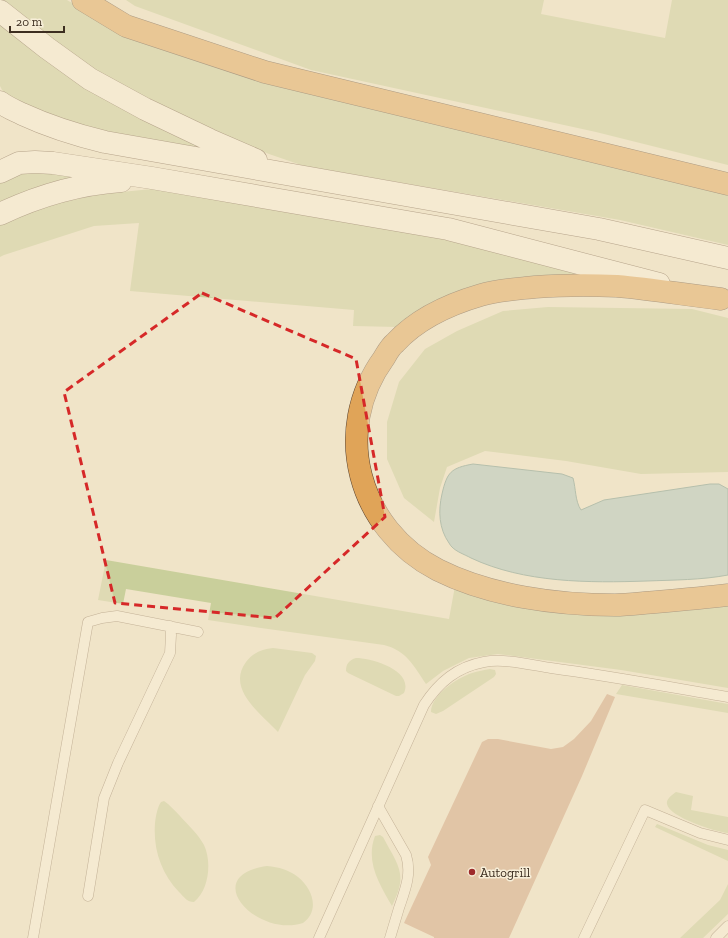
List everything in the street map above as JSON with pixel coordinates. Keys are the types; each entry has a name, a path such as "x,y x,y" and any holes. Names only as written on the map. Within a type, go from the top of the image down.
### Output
{"highway":[{"path":"83,0 126,26 265,72 728,184"},
{"path":"724,301 620,287 583,285 519,288 482,295 453,305 428,317 409,330 394,344 368,383 360,404 356,434 358,463 364,488 386,528 409,551 437,569 456,578 493,590 531,599 572,603 616,605 728,595"}],"main road":[{"path":"0,11 90,79 210,140 265,164 300,176"},
{"path":"0,102 5,106 31,118 74,134 157,152 599,229 728,258"},
{"path":"0,172 19,163 53,163 152,178 448,229 724,301"},
{"path":"0,214 57,192 100,182 152,178"}],"lane":[{"path":"33,938 88,622 117,616 198,632"},
{"path":"88,896 104,798 118,763 170,653 170,626"},
{"path":"319,938 424,705 437,687 461,669 485,662 498,661 600,674 728,697"},
{"path":"378,806 406,855 409,870 406,888 390,938"},
{"path":"584,938 645,810 700,833 728,840"},
{"path":"716,938 728,926"}],"highlighted area":[{"path":"202,293 356,359 385,517 275,618 115,603 64,392"}],"green space":[{"path":"4,0 67,0 122,33 728,192 728,245 620,220 304,166 269,154 214,131 95,70"},
{"path":"126,0 544,0 541,14 665,38 672,0 728,0 728,165 596,132 311,70 135,6"},
{"path":"0,23 236,156 159,143 77,125 10,98 0,86"},
{"path":"21,169 94,176 0,207 0,179"},
{"path":"152,189 445,238 588,272 397,327 353,326 354,310 130,291 139,223 94,226 0,257 0,223 59,203 101,194"},
{"path":"548,307 692,309 728,318 728,472 641,474 566,461 485,451 447,467 440,488 434,522 404,498 387,459 387,422 399,382 425,349 457,331 503,311"},
{"path":"106,560 449,619 455,586 728,605 728,688 621,670 498,654 469,658 443,671 426,684 404,655 384,645 208,620 211,603 126,589 123,604 98,600"},
{"path":"273,648 312,653 316,656 315,661 305,675 278,732 248,700 240,682 241,672 246,662 258,652"},
{"path":"356,658 380,663 397,672 403,678 405,685 404,693 396,696 348,673 346,671 347,664"},
{"path":"490,669 495,670 496,674 494,677 443,711 436,714 431,712 435,699 452,683 466,675"},
{"path":"622,685 728,704 728,713 616,694"},
{"path":"676,792 693,796 691,810 728,817 728,833 704,827 676,814 670,809 667,804 667,800"},
{"path":"164,801 196,833 204,845 208,859 208,875 203,890 194,902 186,899 167,877 157,851 155,842 155,823 161,802"},
{"path":"657,824 708,845 728,850 728,861 655,827"},
{"path":"380,835 383,837 400,871 400,886 392,906 375,873 373,864 372,846 375,836"},
{"path":"267,866 280,868 291,872 308,888 311,894 313,906 312,912 303,923 285,925 268,922 253,914 242,904 236,892 237,881 247,872"},
{"path":"728,884 728,914 703,938 680,938 720,900"}],"water":[{"path":"473,464 562,474 573,478 577,499 581,510 604,500 710,484 719,484 728,489 728,575 708,578 625,582 557,580 513,572 491,566 471,558 451,546 446,538 441,526 440,507 446,481 451,472 460,467"}],"building":[{"path":"607,694 615,697 582,776 509,938 434,938 404,923 431,865 428,857 482,742 488,739 498,739 551,749 563,747 574,739 591,721"}],"place":[{"name":"Autogrill","path":"472,872"}]}
